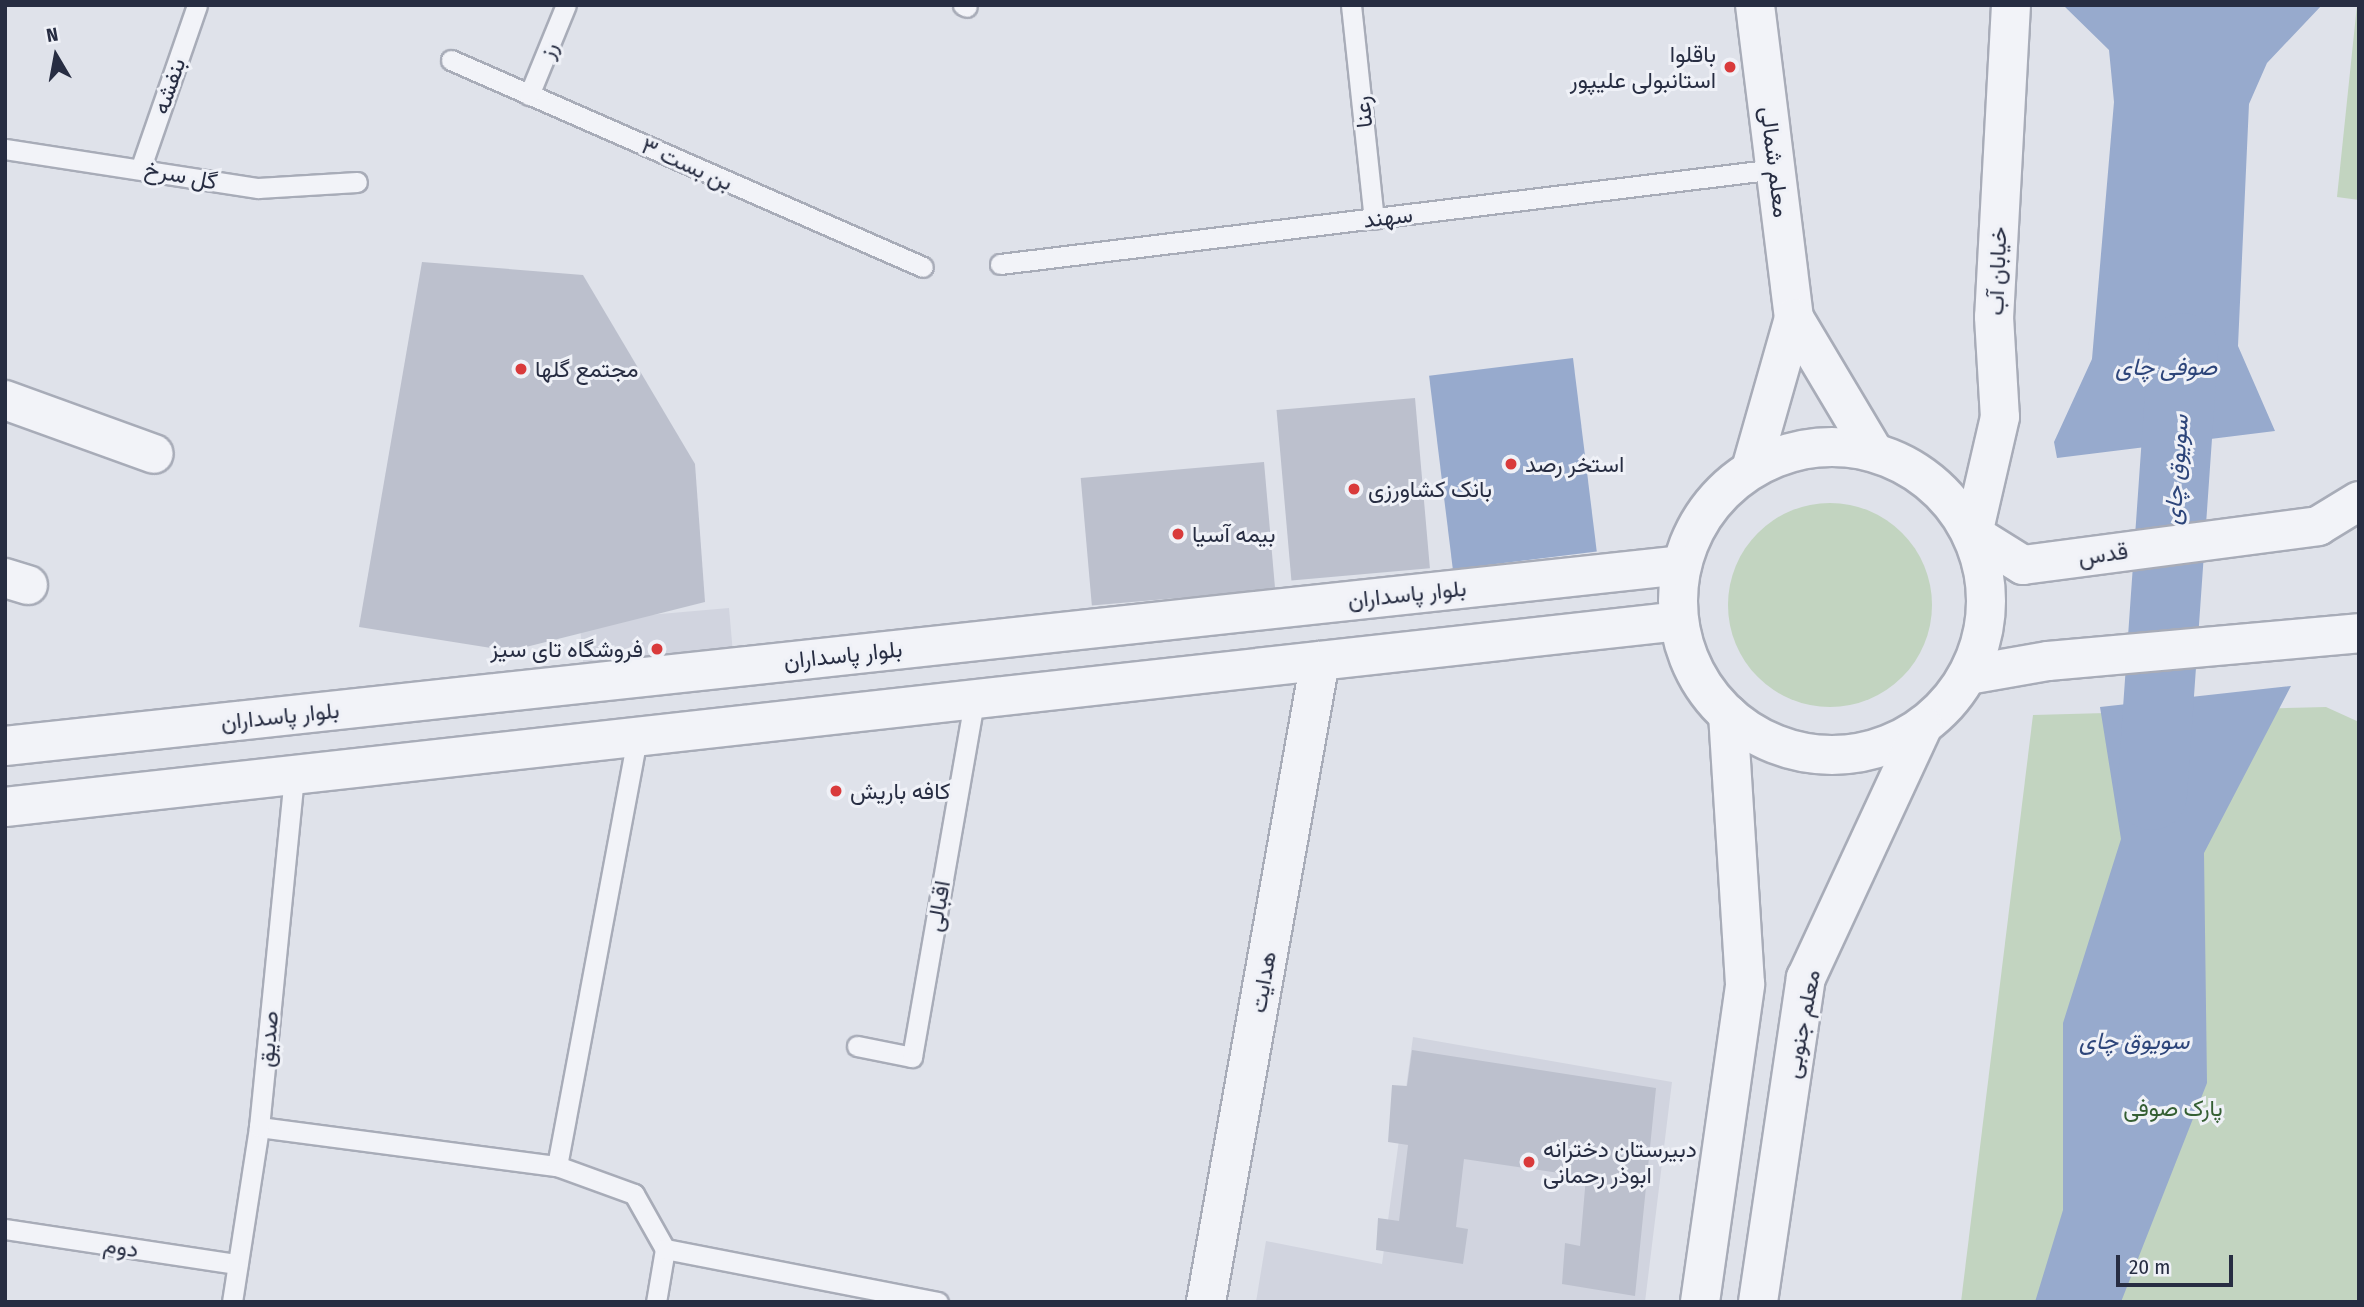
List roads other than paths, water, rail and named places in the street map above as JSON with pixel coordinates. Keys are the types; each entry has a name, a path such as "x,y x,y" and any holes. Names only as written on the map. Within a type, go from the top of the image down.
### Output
{"street":[{"name":"معلم شمالی","path":"1755,5 1794,318"},
{"name":"خیابان آب","path":"1973,534 2000,417 1994,317 2011,5"},
{"path":"1794,318 1874,452"},
{"path":"1751,469 1794,318"},
{"path":"5,400 154,454"},
{"path":"1832,446 1874,452 1910,468 1942,492 1973,534 1986,580 1985,628 1968,675 1923,726 1894,743 1827,755 1769,741 1728,715 1704,688 1679,621 1681,565 1696,527 1720,495 1751,469 1790,453 1832,446"},
{"name":"قدس","path":"1973,534 2023,565 2318,526 2359,501"},
{"name":"بلوار پاسداران","path":"5,746 1681,565"},
{"path":"5,807 1679,621"},
{"path":"1968,675 2025,664 2320,632 2359,633"},
{"name":"هدایت","path":"1206,1302 1320,661"},
{"path":"1700,1302 1745,984 1728,715"},
{"name":"معلم جنوبی","path":"1758,1302 1807,978 1923,726"}],"lane":[{"name":"بنفشه","path":"141,167 197,5"},
{"name":"رز","path":"529,95 566,5"},
{"name":"رعنا","path":"1351,5 1374,219"},
{"name":"بن بست ۳","path":"451,60 923,267"},
{"name":"گل سرخ","path":"5,149 141,167 258,188 357,183"},
{"name":"سهند","path":"1000,264 1776,169"},
{"name":"اقبالی","path":"857,1046 912,1057 974,700"},
{"path":"557,1166 637,737"},
{"name":"صدیق","path":"232,1302 259,1127 294,775"},
{"path":"259,1127 557,1166 634,1194 665,1249 656,1302"},
{"name":"دوم","path":"5,1229 237,1264"},
{"path":"665,1249 938,1302"}],"water":[{"name":"صوفی چای","path":"2063,5 2322,5 2267,63 2249,104 2238,346 2275,431 2057,458 2054,442 2092,359 2114,102 2109,50"},
{"name":"استخر رصد","path":"1573,358 1597,552 1453,569 1429,376"},
{"name":"سویوق چای","path":"2291,686 2204,853 2207,1083 2121,1302 2035,1302 2063,1210 2063,1023 2121,839 2100,707"}],"waterway":[{"name":"سویوق چای","path":"2152,795 2183,348"}],"place":[{"name":"باقلوا استانبولی علیپور","path":"1730,67"},
{"name":"مجتمع گلها","path":"521,369"},
{"name":"استخر رصد","path":"1511,464"},
{"name":"بانک کشاورزی","path":"1354,489"},
{"name":"بیمه آسیا","path":"1178,534"},
{"name":"فروشگاه تای سیز","path":"657,649"},
{"name":"کافه باریش","path":"836,791"},
{"name":"دبیرستان دخترانه ابوذر رحمانی","path":"1529,1162"}],"park label":[{"name":"پارک صوفی","path":"2173,1108"}]}
